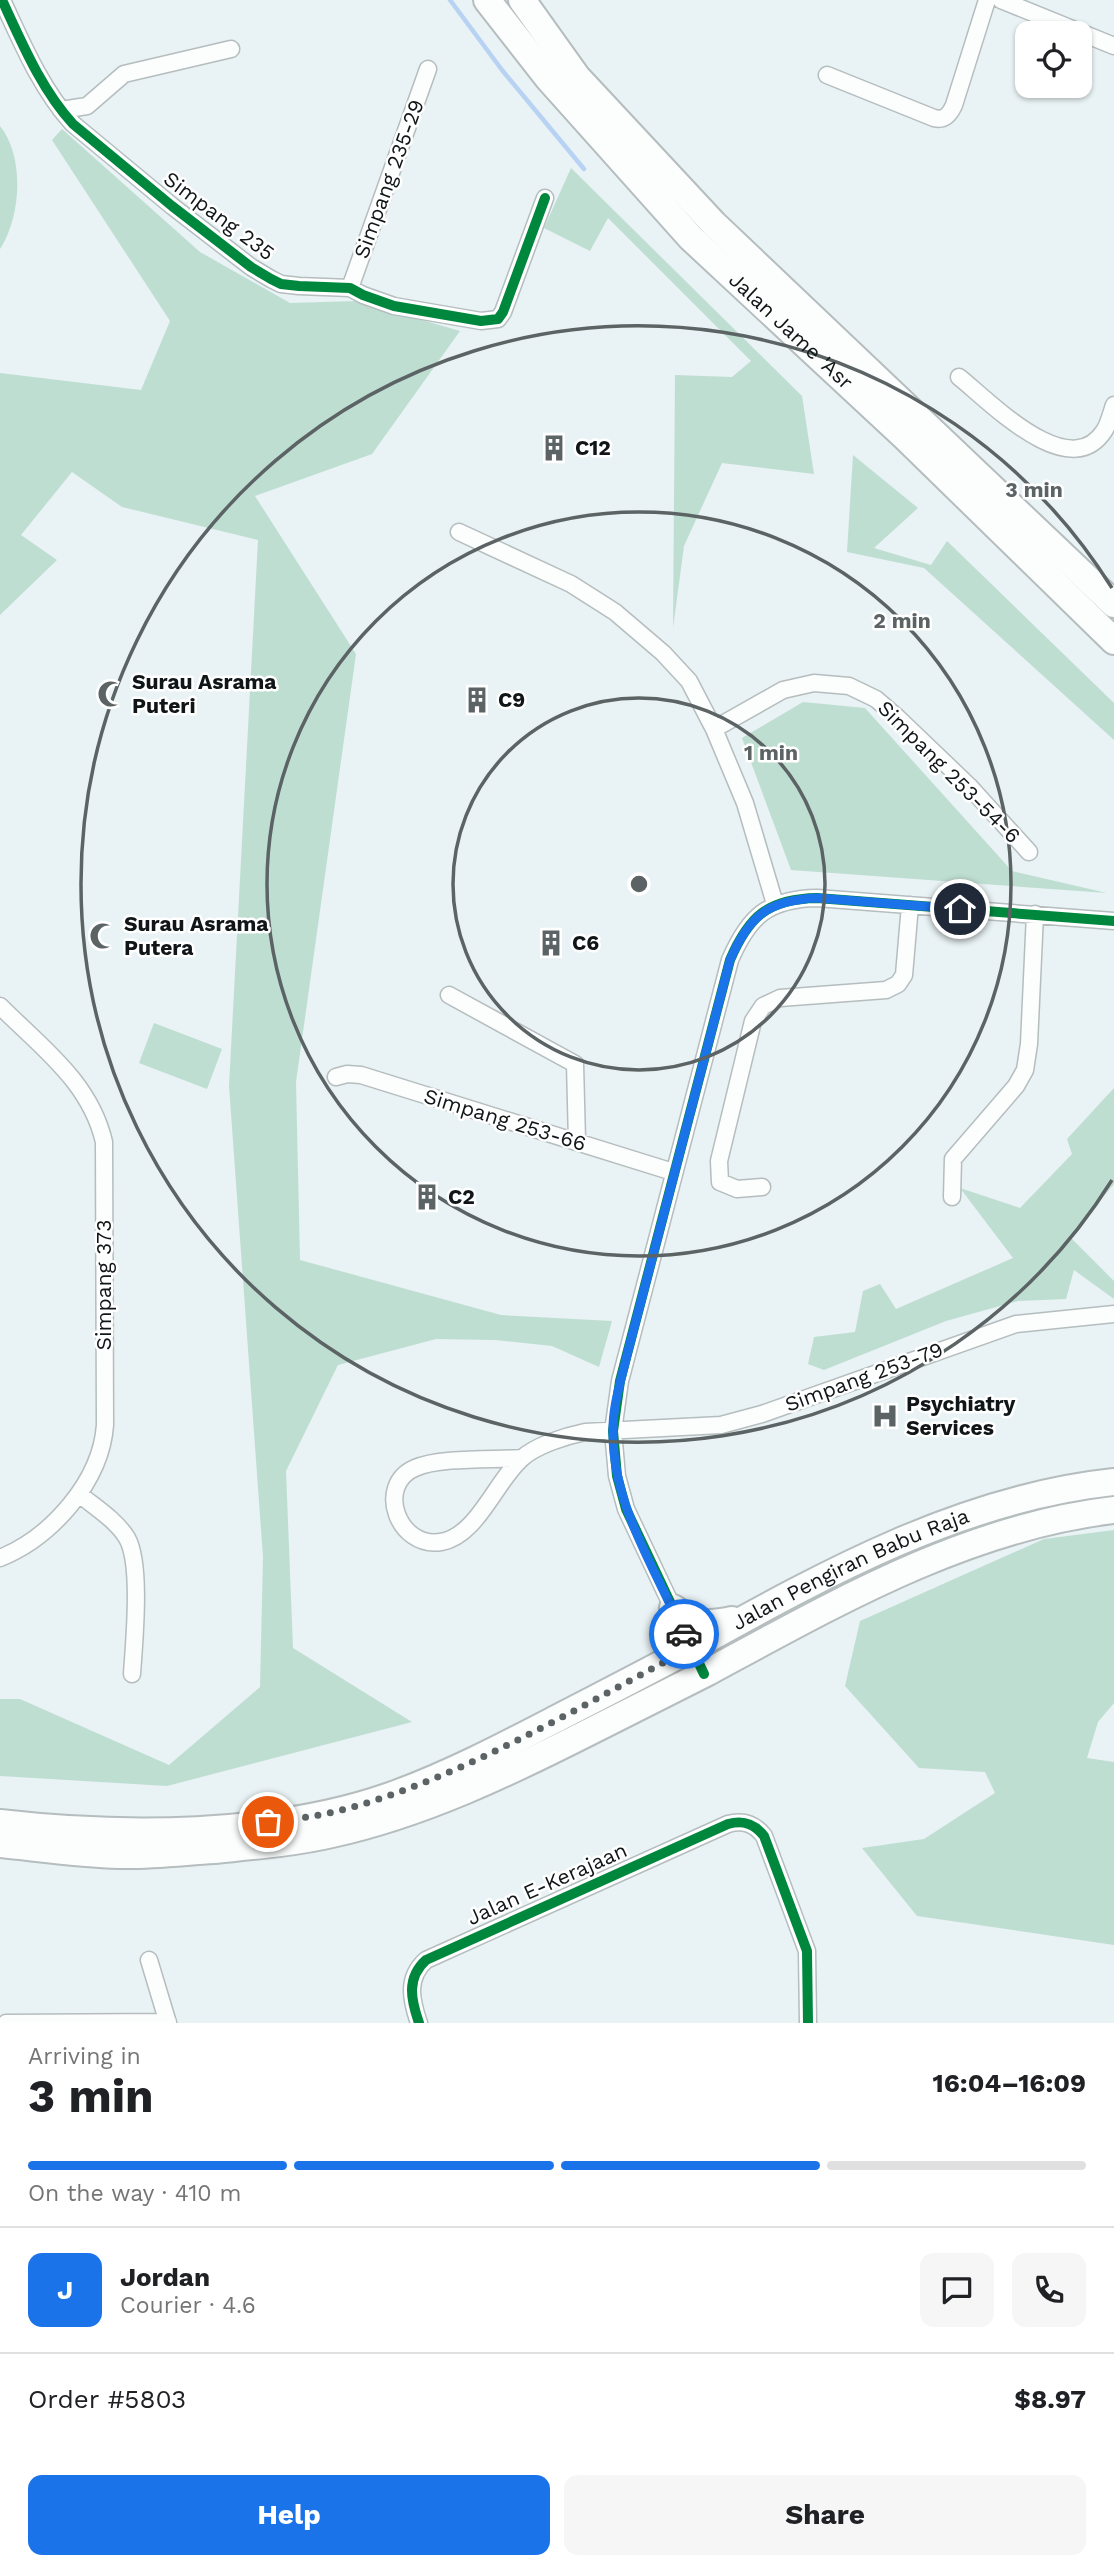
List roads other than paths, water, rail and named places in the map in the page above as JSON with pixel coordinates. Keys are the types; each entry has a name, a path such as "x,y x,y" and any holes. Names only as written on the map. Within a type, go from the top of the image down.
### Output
{"main road":[{"name":"Jalan Jame 'Asr","path":"487,0 548,78 691,238 905,437 1114,641"},
{"name":"Jalan Jame 'Asr","path":"522,0 577,77 714,224 1114,604"},
{"name":"Jalan Pengiran Babu Raja","path":"0,1823 122,1831 185,1830 281,1821 350,1808 392,1796 518,1738 818,1578 935,1527 1009,1503 1078,1486 1114,1482"},
{"name":"Jalan Pengiran Babu Raja","path":"0,1844 119,1855 271,1845 384,1821 530,1762 704,1674 828,1607 941,1556 1049,1520 1114,1510"},
{"path":"673,1608 691,1620 705,1624 748,1617"}],"street":[{"name":"Simpang 235","path":"2,0 30,60 61,110 172,206 251,267 281,284 350,288 394,306 481,321 498,319 503,313 545,198"},
{"path":"827,75 940,120 946,117 954,104 987,0"},
{"path":"1001,0 1114,46"},
{"path":"61,110 87,106 124,74 231,49"},
{"name":"Simpang 235-29","path":"350,288 428,69"},
{"path":"958,377 1031,435 1058,447 1079,447 1093,443 1104,431 1114,405"},
{"path":"459,531 571,584 615,612 663,653 689,681 714,729 745,803 775,904"},
{"name":"Simpang 253-54-6","path":"714,729 783,690 814,683 849,686 876,699 898,718 969,786 1028,852"},
{"path":"704,1674 626,1508 617,1476 612,1431 620,1381 673,1172 730,960 740,937 756,917 775,904 793,899 817,898 1114,921"},
{"path":"762,1187 737,1189 720,1182 719,1161 753,1021 763,1006 780,998 886,990 898,984 904,975 911,905"},
{"path":"952,1197 953,1159 1016,1086 1025,1070 1035,914"},
{"path":"449,995 575,1064 577,1141"},
{"name":"Simpang 373","path":"0,1006 81,1088 99,1121 104,1142 104,1434 99,1457 79,1494 61,1514 28,1543 0,1558"},
{"name":"Simpang 253-66","path":"336,1077 347,1074 361,1075 673,1172"},
{"name":"Simpang 253-79","path":"522,1458 563,1436 585,1432 721,1425 762,1414 1016,1324 1114,1314"},
{"path":"522,1458 469,1526 451,1540 427,1542 413,1536 404,1528 397,1515 396,1490 399,1482 414,1468 442,1463 522,1458"},
{"path":"79,1494 121,1530 131,1548 135,1618 132,1674"},
{"name":"Jalan E-Kerajaan","path":"419,2023 411,1990 416,1971 426,1960 727,1824 749,1823 757,1827 764,1836 807,1951 808,2023"},
{"path":"6,2023 168,2022 149,1959"}],"waterway":[{"path":"450,0 502,70 584,169"}],"place":[{"name":"C12","path":"554,448"},
{"name":"Surau Asrama Puteri","path":"111,694"},
{"name":"C9","path":"477,700"},
{"name":"Surau Asrama Putera","path":"103,936"},
{"name":"C6","path":"551,943"},
{"name":"C2","path":"427,1197"},
{"name":"Psychiatry Services","path":"885,1416"}]}
